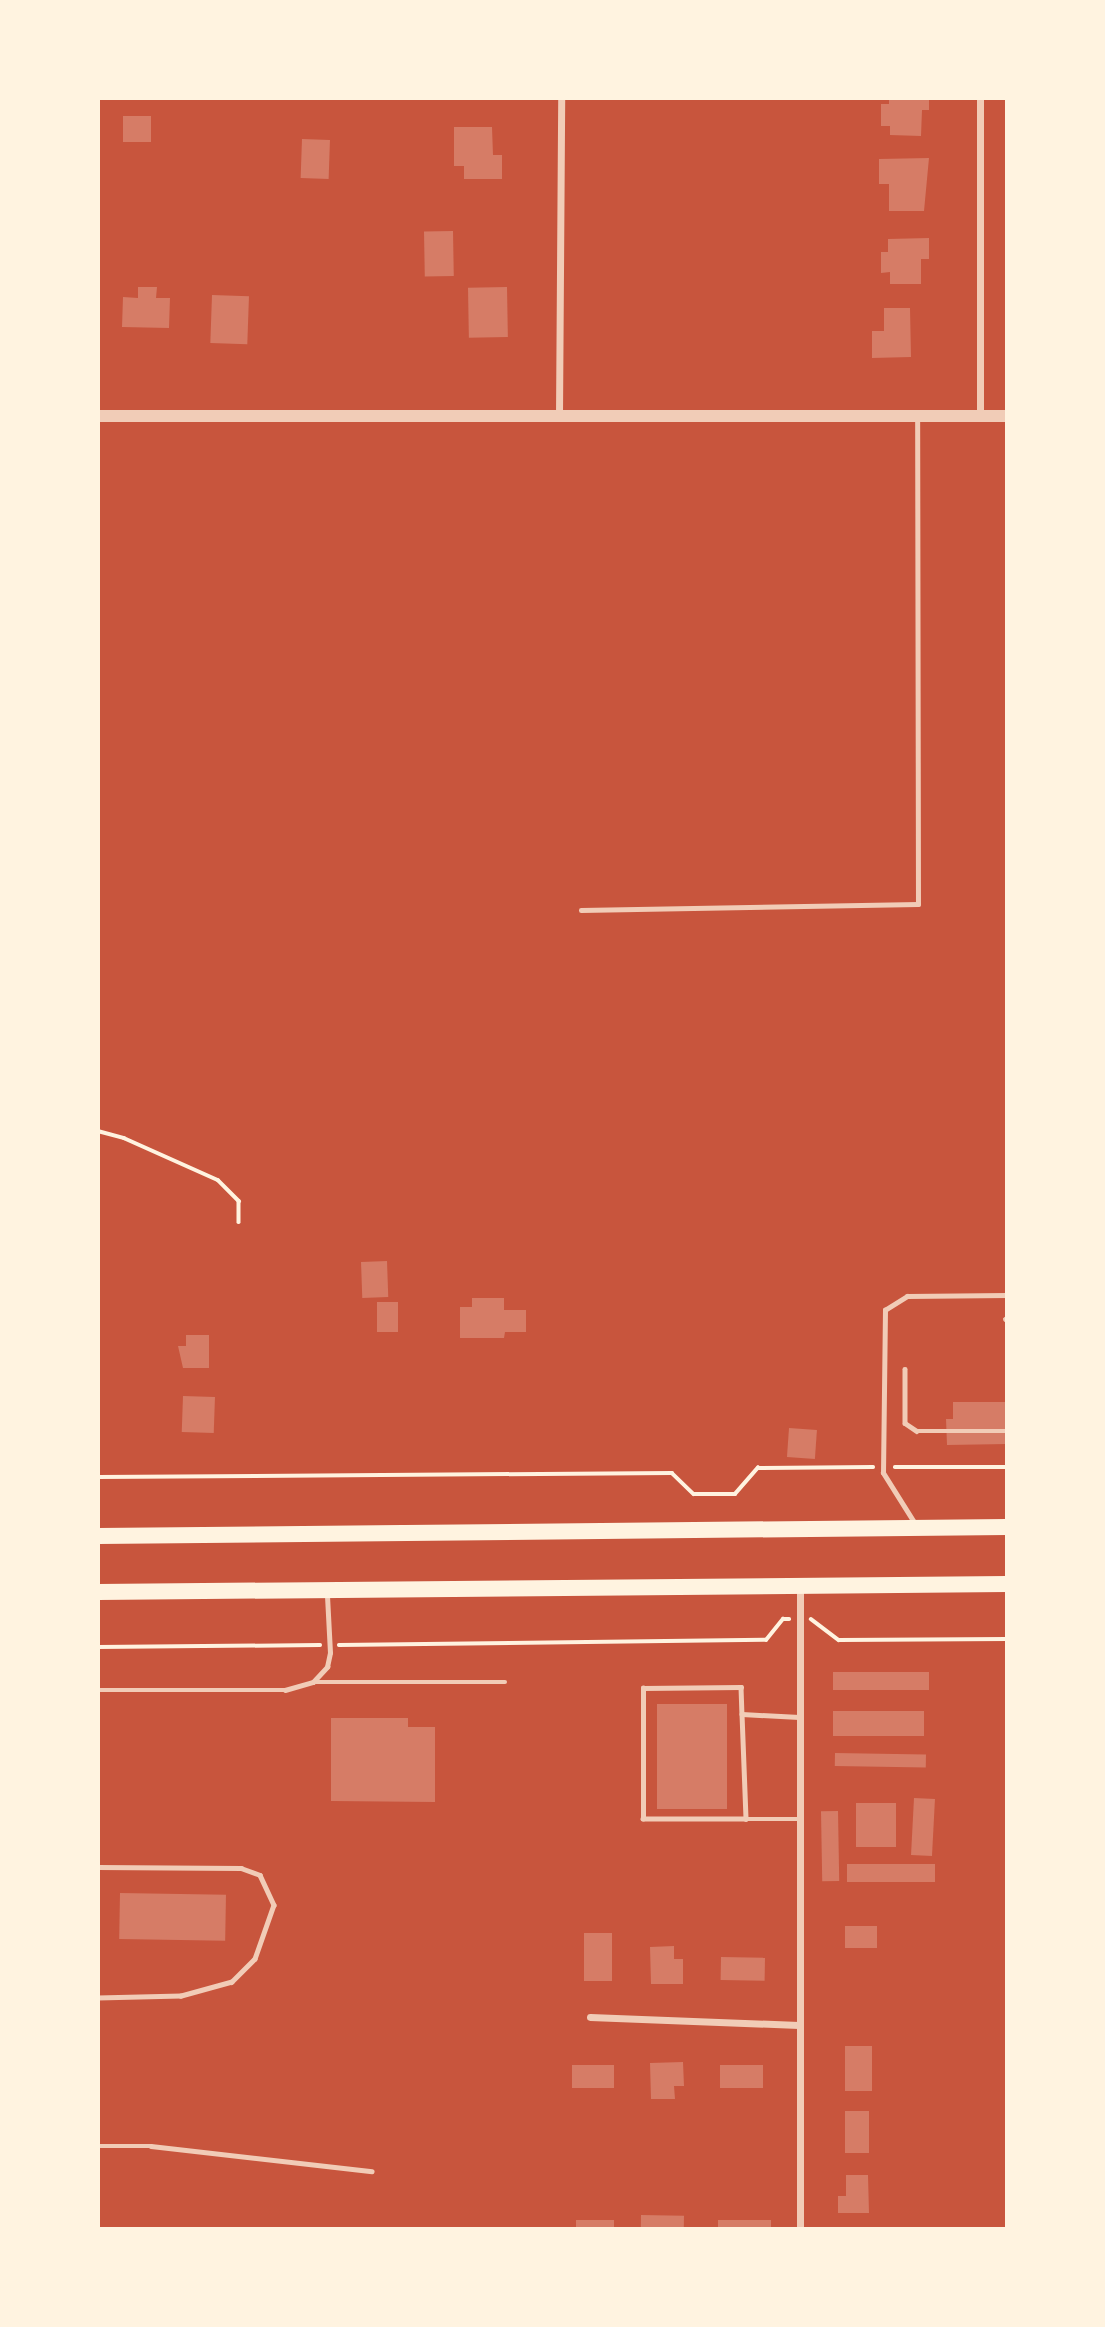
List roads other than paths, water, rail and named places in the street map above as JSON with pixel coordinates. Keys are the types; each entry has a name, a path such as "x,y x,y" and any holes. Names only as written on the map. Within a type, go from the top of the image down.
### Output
{"highway":[{"path":"98,1536 1007,1527"},
{"path":"98,1592 1007,1584"}],"street":[{"path":"559,415 561,98"},
{"path":"980,98 980,416"},
{"path":"98,416 1007,416"},
{"path":"800,1586 800,2229"},
{"path":"590,2017 799,2025"}],"lane":[{"path":"581,910 918,904 917,416"},
{"path":"917,1528 883,1467 883,1318 889,1304 907,1296 1007,1294"},
{"path":"905,1369 905,1423 917,1431 1007,1431"},
{"path":"313,1682 327,1667 327,1590"},
{"path":"98,1690 285,1690 313,1682 505,1682"},
{"path":"746,1819 741,1687 643,1688 643,1819 746,1819 800,1819"},
{"path":"742,1714 800,1717"},
{"path":"98,1867 241,1868 260,1875 274,1905 255,1959 232,1982 181,1996 98,1998"},
{"path":"98,2146 151,2147 372,2171"}]}
